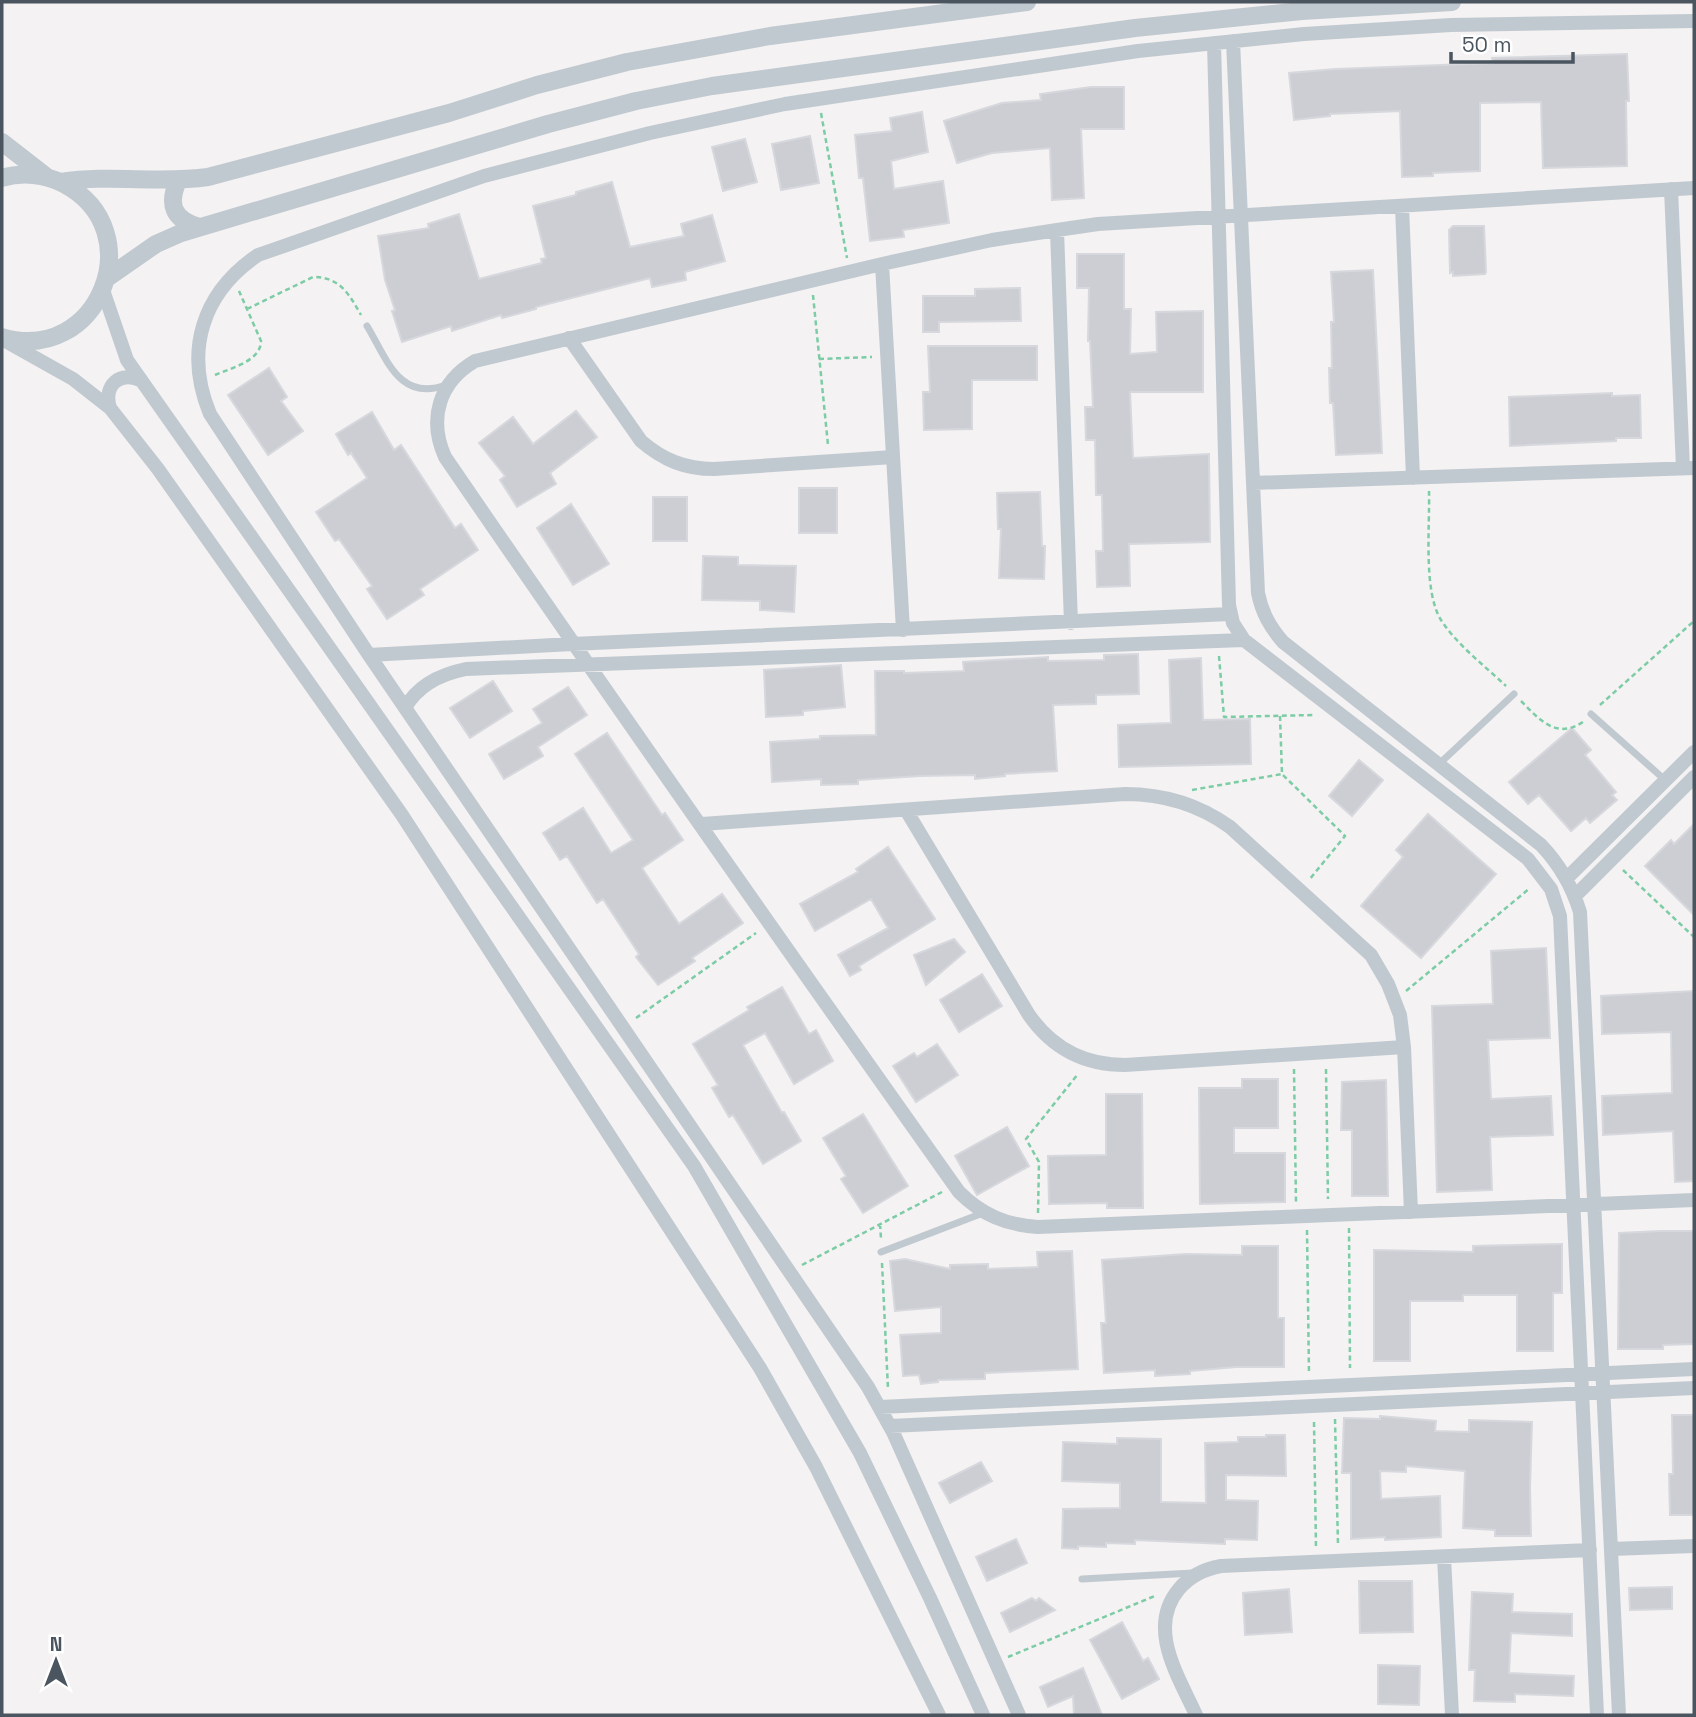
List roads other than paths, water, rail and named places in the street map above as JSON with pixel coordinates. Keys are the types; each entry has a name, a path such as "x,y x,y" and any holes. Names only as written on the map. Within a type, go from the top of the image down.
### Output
{"street":[{"path":"2,178 20,174 54,179 178,181 231,171 628,62 770,36 1027,2"},
{"path":"2,338 37,340 64,332 87,314 105,284 156,244 199,227 548,124 636,102 712,86 1135,28 1347,5 1452,2"},
{"path":"1019,1715 890,1426 884,1407 369,655 210,414 200,383 198,350 205,317 232,275 258,255 484,176 650,133 785,104 1138,51 1233,41 1451,25 1694,21"},
{"path":"1233,41 1258,593 1267,621 1283,642 1541,845 1559,866 1575,896 1582,929 1586,1000 1619,1715"},
{"path":"1214,43 1230,614 1233,623 1244,640 1528,859 1543,877 1557,902 1566,1000 1597,1715"},
{"path":"2,142 85,198 101,221 109,249 105,284 127,360 694,1167 860,1452 983,1715"},
{"path":"178,181 173,192 173,205 178,216 187,224 199,227"},
{"path":"1694,188 1098,224 958,247 475,361 464,367 447,385 441,396 436,421 439,445 445,457 572,644 702,824 954,1185 983,1213 1007,1223 1038,1227 1694,1200"},
{"path":"1253,483 1689,468 1671,189"},
{"path":"1402,206 1413,478"},
{"path":"1057,230 1071,623"},
{"path":"882,264 903,630"},
{"path":"2,338 73,379 110,408 158,469 402,815 760,1368 816,1467 939,1715"},
{"path":"569,338 641,441 663,457 689,467 701,469 893,457"},
{"path":"110,408 107,399 114,381 133,377 142,381"},
{"path":"1224,412 1250,412"},
{"path":"369,655 1230,614"},
{"path":"767,636 768,657"},
{"path":"405,708 409,700 429,682 453,671 586,663 1244,640"},
{"path":"1567,878 1694,752"},
{"path":"1575,896 1694,777"},
{"path":"702,824 1125,793 1158,795 1191,804 1217,818 1371,956 1384,977 1395,1000 1404,1047 1411,1212"},
{"path":"906,810 1038,1027 1060,1048 1088,1061 1125,1065 1404,1047"},
{"path":"1566,1000 1586,1000"},
{"path":"694,1167 710,1154"},
{"path":"884,1407 1694,1369"},
{"path":"890,1426 1694,1388"},
{"path":"1611,1549 1694,1546"},
{"path":"1196,1715 1169,1652 1164,1632 1170,1601 1183,1584 1200,1572 1221,1566 1590,1550"},
{"path":"1444,1557 1452,1715"}],"lane":[{"path":"367,326 400,380 417,389 427,390 447,385"},
{"path":"1439,765 1514,694"},
{"path":"1591,714 1666,780"},
{"path":"881,1252 983,1213"},
{"path":"1082,1579 1200,1572"}]}
